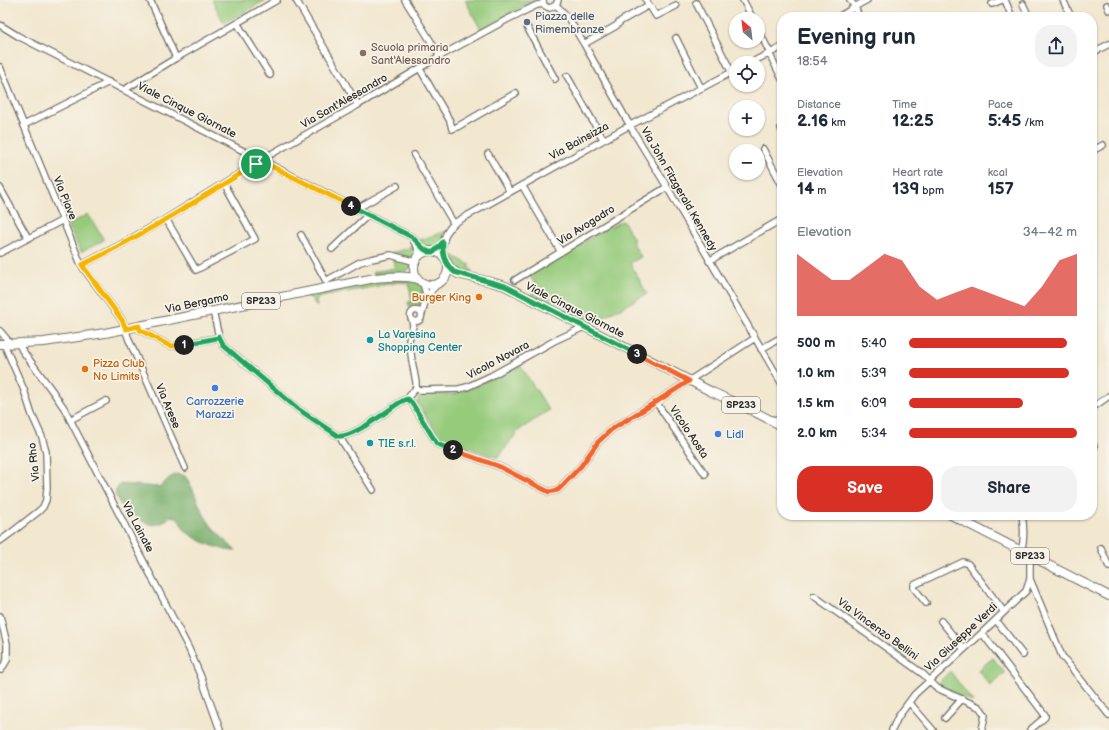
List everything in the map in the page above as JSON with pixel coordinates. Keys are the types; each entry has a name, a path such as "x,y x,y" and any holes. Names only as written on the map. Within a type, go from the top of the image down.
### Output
{"main road":[{"name":"SP233","path":"416,261 422,255 432,252 445,260"},
{"path":"441,281 447,270 445,260"},
{"name":"Viale Cinque Giornate","path":"445,260 451,269 458,274 508,288 689,381 749,409 777,425"},
{"name":"Via Bergamo","path":"9,344 68,339 126,329 360,281 398,276 412,270 416,261"},
{"path":"416,261 414,271 420,281"},
{"name":"Via Bergamo","path":"398,276 414,278 420,281"},
{"name":"Viale Cinque Giornate","path":"441,281 456,277 491,282"},
{"name":"SP233","path":"420,281 431,285 441,281"},
{"name":"Viale Cinque Giornate","path":"712,392 747,413 777,427"},
{"name":"SP233","path":"961,520 1030,556 1108,593"}],"street":[{"path":"150,0 176,58"},
{"path":"124,90 276,0"},
{"path":"296,0 358,105"},
{"path":"405,0 440,56"},
{"path":"743,0 749,12"},
{"path":"850,0 857,12"},
{"path":"846,12 867,0"},
{"path":"992,4 1002,0"},
{"path":"1006,0 1010,12"},
{"path":"1063,0 1069,12"},
{"path":"543,2 545,6 550,8 557,3"},
{"name":"Via Sant'Alessandro","path":"82,265 166,219 224,183 440,56 543,2"},
{"name":"Via John Fitzgerald Kennedy","path":"557,3 567,16 584,44 777,376"},
{"path":"584,44 616,26 648,3 656,16 676,6"},
{"path":"696,3 729,62"},
{"path":"1023,4 1027,12"},
{"path":"237,23 270,75"},
{"name":"Viale Cinque Giornate","path":"0,25 18,36 412,237 424,249 432,252"},
{"path":"527,27 555,79"},
{"path":"676,38 701,88"},
{"path":"765,43 777,68"},
{"path":"1097,50 1109,44"},
{"path":"764,56 777,50"},
{"name":"Via Piave","path":"0,67 82,265 122,320 126,329"},
{"path":"420,69 450,121 452,129 516,93"},
{"name":"Via Bainsizza","path":"432,252 443,242 448,230 454,224 603,139 729,74"},
{"path":"567,76 603,139"},
{"path":"24,125 109,82"},
{"path":"1097,149 1103,145"},
{"path":"765,153 777,176"},
{"path":"488,154 510,192"},
{"path":"414,155 454,224"},
{"path":"166,219 196,270 255,239 224,183"},
{"path":"522,185 561,252"},
{"path":"356,209 397,186"},
{"name":"Via Avogadro","path":"508,288 514,284 515,280 667,187"},
{"path":"0,188 28,238"},
{"path":"332,249 368,215"},
{"path":"0,253 63,220"},
{"path":"709,261 777,222"},
{"path":"301,235 326,281 360,262 371,259 391,255 416,261"},
{"name":"Viale Cinque Giornate","path":"407,235 416,243 416,261"},
{"path":"443,242 442,252 445,260"},
{"path":"420,281 427,298"},
{"path":"412,330 421,317 427,298 433,288 441,281"},
{"path":"213,311 219,337 223,345 298,409 334,434 341,437 348,435 402,401 408,399 416,388 409,338 414,326 411,314 424,305"},
{"path":"415,311 419,311 421,317"},
{"path":"412,320 417,322 421,317"},
{"path":"139,326 140,330 170,346 219,337"},
{"name":"Vicolo Novara","path":"416,388 419,390 459,389 476,384 554,341 584,327"},
{"name":"Via Arese","path":"126,329 129,340 185,468"},
{"path":"0,331 9,344"},
{"path":"408,399 437,444 498,466 549,492 558,490 574,474 598,442 612,429 755,338"},
{"path":"761,349 777,340"},
{"name":"Via Lainate","path":"9,344 22,350 59,400 70,420 189,648 201,676 220,730"},
{"name":"Via Rho","path":"0,541 43,507 46,500 47,488 46,452 42,437 32,415 9,344"},
{"path":"1097,404 1109,396"},
{"path":"70,420 106,401"},
{"name":"Vicolo Aosta","path":"656,402 705,474"},
{"path":"770,420 777,419"},
{"path":"341,437 342,441 373,490"},
{"path":"1021,551 1024,543 1022,520"},
{"path":"1101,548 1109,567"},
{"name":"Via Giuseppe Verdi","path":"892,730 898,717 915,694 1026,591 1030,579 1030,556"},
{"path":"926,603 914,588 914,585 965,562 1004,612"},
{"path":"1030,579 1062,656 1109,715"},
{"name":"Via Vincenzo Bellini","path":"814,596 923,674 937,688 979,707 984,712 985,716 982,730"},
{"path":"0,616 7,644 6,660 1,670"},
{"path":"996,620 1023,655"},
{"path":"941,621 964,649"},
{"path":"982,633 1045,715 1045,717 1030,730"},
{"path":"945,718 962,699"},
{"path":"909,702 933,730"}],"green space":[{"path":"212,0 266,0 224,23"},
{"path":"465,0 535,0 481,30"},
{"path":"88,214 104,240 81,252 68,225"},
{"path":"621,221 624,222 634,240 632,241 641,257 630,263 647,294 590,324 530,295 538,287 529,275 610,226 611,227"},
{"path":"446,231 439,245 434,249 426,249 420,242 420,240"},
{"path":"415,246 417,249 413,258 391,254 392,253"},
{"path":"445,251 470,265 469,268 472,270 471,274 455,269 445,254"},
{"path":"392,257 411,263 412,267 404,272 374,275 373,272 395,268"},
{"path":"398,280 414,282 422,287 423,299 416,308 412,309 409,306 408,302 412,302 409,283 399,282 320,297 316,300 317,307 311,298 304,295 361,283"},
{"path":"520,365 549,410 518,431 498,458 440,438 417,402 421,394 454,394 475,387 511,367 515,370"},
{"path":"176,474 185,476 208,521 217,533 236,551 216,547 201,541 184,529 178,518 170,516 160,524 155,525 140,520 122,506 117,498 115,492 120,484 160,487"},
{"path":"993,658 1005,673 990,685 978,670"},
{"path":"950,671 973,702 938,685 938,683"}],"place":[{"name":"Piazza delle Rimembranze","path":"527,22"},
{"name":"Scuola primaria Sant'Alessandro","path":"363,53"},
{"name":"Burger King","path":"479,297"},
{"name":"La Varesina Shopping Center","path":"370,340"},
{"name":"Pizza Club No Limits","path":"85,369"},
{"name":"Carrozzerie Marazzi","path":"215,388"},
{"name":"Lidl","path":"718,434"},
{"name":"TIE s.r.l.","path":"370,443"}],"route":[{"path":"261,161 412,237 421,247 429,252 434,252 443,242 443,257 454,272 505,286 689,381 612,429 598,442 581,466 558,490 549,492 498,466 437,444 408,399 402,401 375,420 348,435 341,437 334,434 298,409 223,345 219,337 170,346 140,330 139,326 126,329 122,320 82,265 166,219 256,164 261,161"}]}
